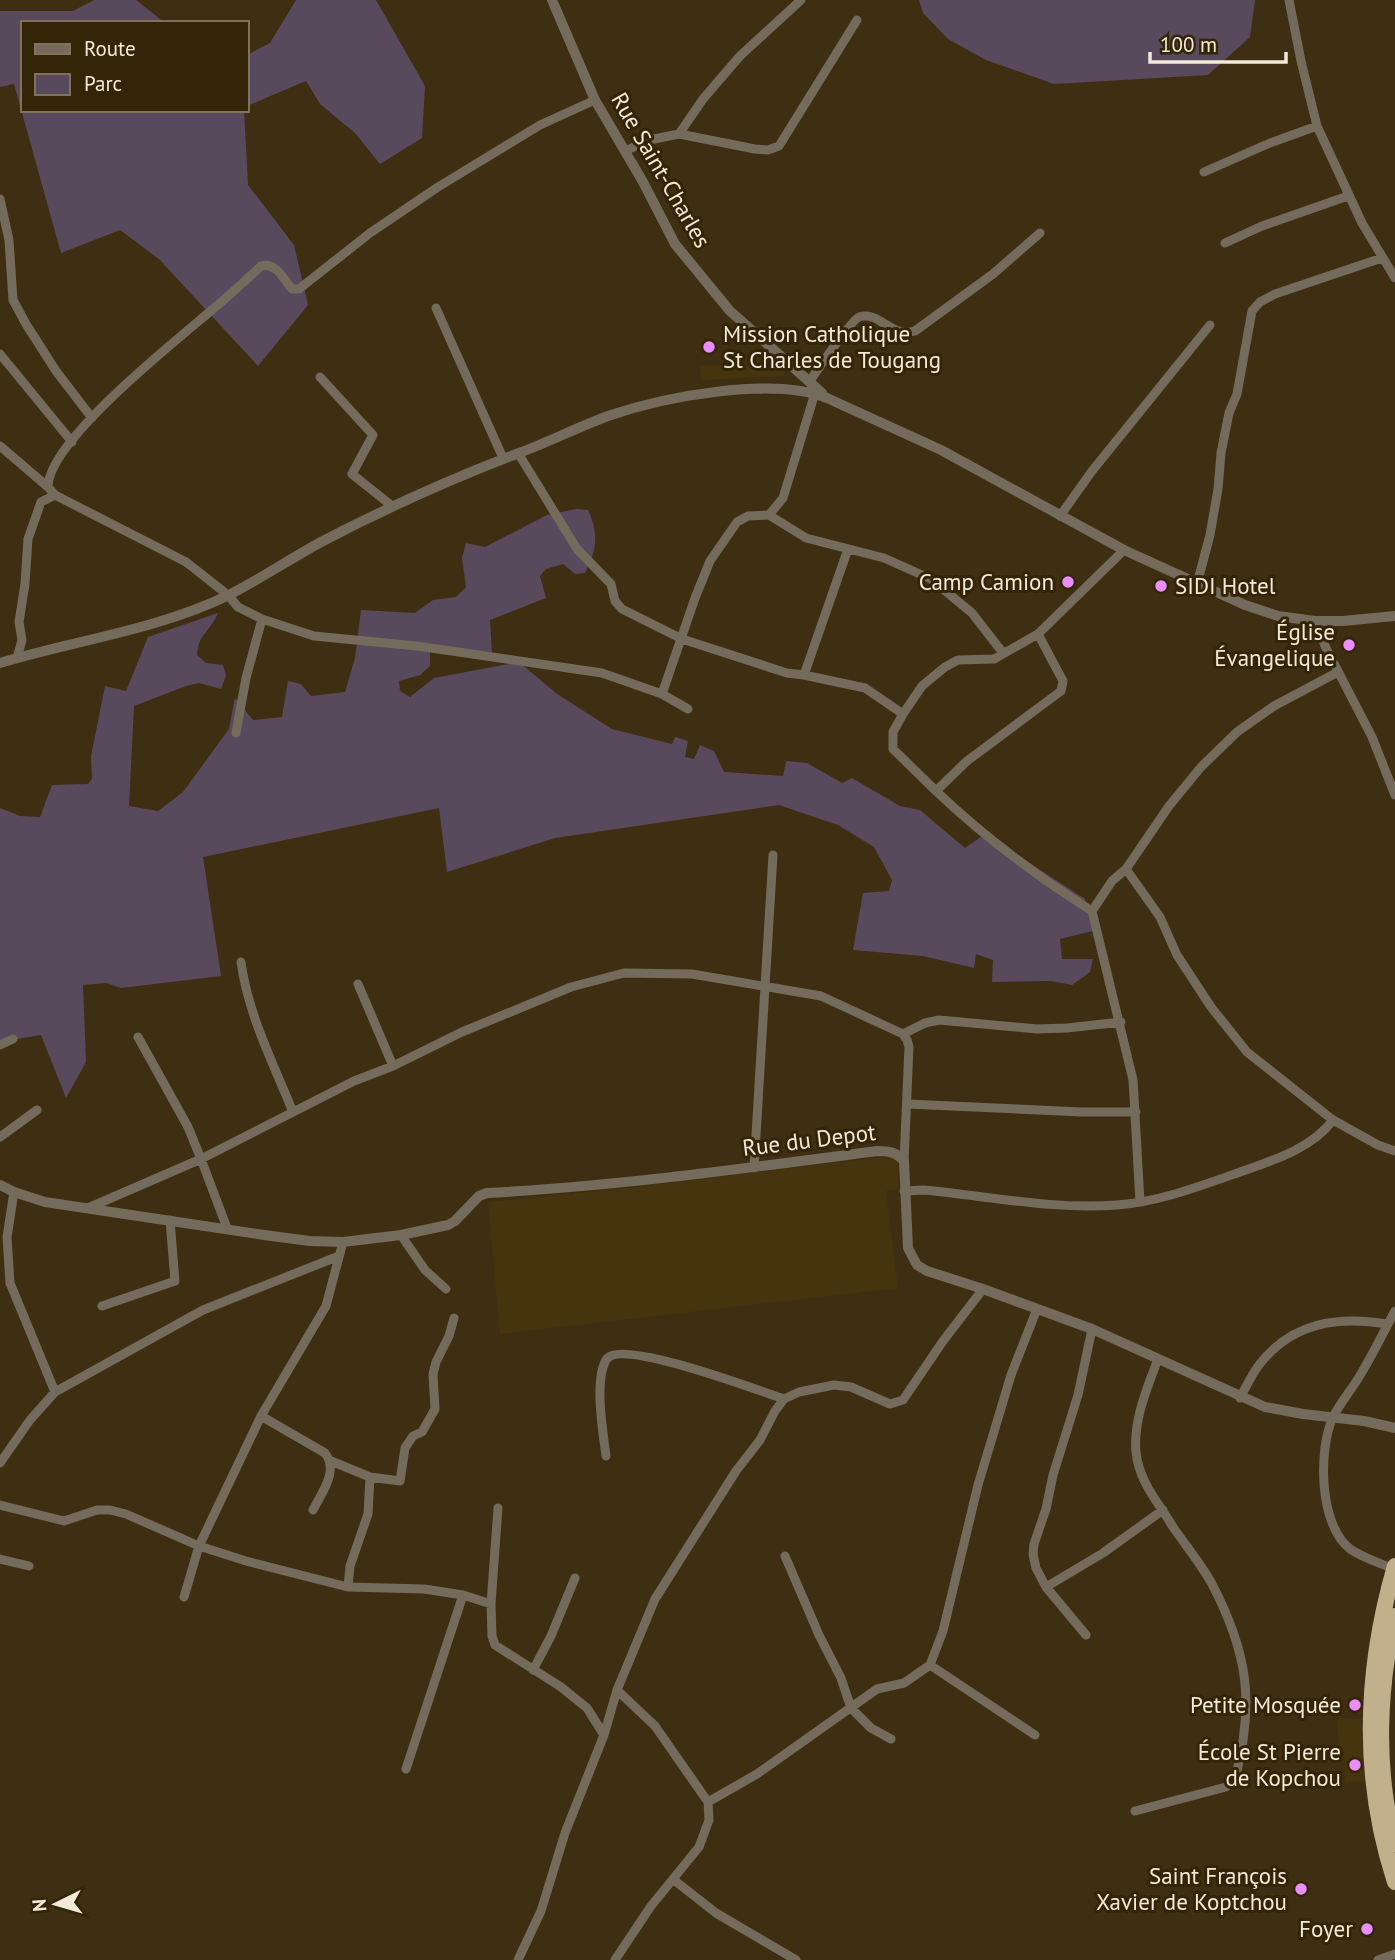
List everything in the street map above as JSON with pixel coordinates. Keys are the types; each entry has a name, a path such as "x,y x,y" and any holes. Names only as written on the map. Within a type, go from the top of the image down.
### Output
{"highway":[{"path":"1394,1567 1383,1690 1380,1829 1395,1881"},
{"path":"1387,1642 1395,1616"},
{"path":"1383,1759 1395,1844"}],"street":[{"name":"Rue Saint-Charles","path":"552,0 595,100 675,244 730,311 827,398"},
{"path":"679,134 703,99 740,56 801,0"},
{"path":"1289,0 1300,61 1317,126 1348,196 1395,278"},
{"path":"625,151 649,139 679,134 755,149 779,146 857,20"},
{"path":"48,487 48,477 92,418 146,363 215,308 261,266 275,267 292,289 299,289 370,233 438,187 540,125 595,100"},
{"path":"1204,172 1317,126"},
{"path":"1225,243 1262,226 1348,196"},
{"path":"0,199 9,240 13,300 56,371 92,418"},
{"path":"809,382 854,321 867,316 894,330 907,333 915,331 993,274 1040,233"},
{"path":"1196,584 1210,535 1219,489 1221,453 1237,394 1252,310 1276,293 1382,258"},
{"path":"436,308 503,458"},
{"path":"1060,516 1092,471 1210,325"},
{"path":"0,354 72,442"},
{"path":"320,377 373,435 352,474 392,506"},
{"path":"0,663 169,618 228,595 319,543 392,506 610,416 667,400 750,388 786,389 815,393 827,398 941,450 1124,550 1196,584 1278,616 1315,621 1395,616"},
{"path":"769,515 783,498 815,393"},
{"path":"0,446 55,495 186,562 228,595 238,607 262,619 314,636 417,646 602,673 662,694 688,709"},
{"path":"518,453 577,549 611,584 615,601 622,609 682,639 787,673 864,688 903,714"},
{"path":"17,658 22,640 19,622 28,539 41,502 55,495"},
{"path":"662,694 710,561 737,523 748,516 769,515 806,538 884,558 931,579 972,613 1003,653"},
{"path":"804,675 848,549"},
{"path":"1124,550 1038,634 994,659 958,660 945,667 922,686 892,732 893,749 936,791 1018,861 1092,911 1133,1080 1140,1202"},
{"path":"236,733 246,678 262,619"},
{"path":"1315,621 1372,737 1395,795"},
{"path":"936,791 967,761 1060,691 1063,681 1038,634"},
{"path":"1092,911 1112,881 1126,869 1169,806 1237,732 1274,706 1338,672"},
{"path":"754,1168 773,855"},
{"path":"1126,869 1160,917 1177,955 1232,1036 1247,1052 1334,1121 1395,1151"},
{"path":"242,962 244,985 252,1010 293,1112"},
{"path":"88,1208 201,1159 354,1081 393,1066 462,1032 571,987 625,973 692,974 821,996 902,1034 909,1047 904,1161"},
{"path":"358,984 393,1066"},
{"path":"902,1034 925,1023 939,1020 1037,1029 1121,1022"},
{"path":"138,1037 188,1127 227,1228"},
{"path":"0,1045 13,1039"},
{"path":"907,1104 1136,1112"},
{"path":"0,1137 37,1111"},
{"path":"904,1191 924,1190 1077,1206 1140,1202 1187,1190 1270,1161 1305,1146 1324,1133 1334,1121"},
{"name":"Rue du Depot","path":"0,1185 45,1202 121,1215 310,1241 343,1242 401,1235 448,1225 455,1222 478,1196 487,1193 565,1188 754,1168 877,1151 891,1152 904,1161 908,1248 918,1265 927,1271 1092,1329 1265,1408 1364,1421 1395,1428"},
{"path":"14,1192 7,1237 10,1283 55,1392"},
{"path":"102,1306 175,1280 170,1220"},
{"path":"401,1235 425,1270 446,1289"},
{"path":"184,1597 199,1546 261,1416 326,1306 343,1242"},
{"path":"0,1463 30,1420 55,1392 203,1310 339,1256"},
{"path":"518,1960 541,1910 565,1833 604,1735 617,1690 655,1599 785,1399 799,1392 834,1385 851,1387 890,1404 898,1403 903,1400 983,1289"},
{"path":"708,1802 757,1774 877,1689 904,1683 930,1665 943,1631 978,1485 1011,1375 1037,1309"},
{"path":"1394,1567 1349,1548 1339,1535 1329,1514 1324,1472 1325,1450 1333,1418 1362,1374 1395,1311"},
{"path":"261,1416 325,1453 331,1461 370,1477 396,1482 402,1477 405,1448 413,1436 422,1432 435,1409 433,1374 454,1318"},
{"path":"1240,1398 1259,1364 1304,1329 1332,1321 1362,1320 1388,1324"},
{"path":"1086,1636 1046,1587 1036,1568 1034,1544 1078,1395 1092,1329"},
{"path":"606,1455 600,1401 602,1375 606,1359 611,1355 620,1353 669,1361 785,1399"},
{"path":"1135,1811 1164,1801 1226,1787 1235,1779 1247,1706 1246,1677 1237,1639 1211,1582 1148,1491 1135,1451 1143,1399 1158,1359"},
{"path":"313,1510 331,1473 331,1461"},
{"path":"348,1587 350,1566 368,1514 370,1477"},
{"path":"0,1505 64,1521 97,1510 110,1510 246,1562 348,1587 424,1589 463,1595 491,1604"},
{"path":"498,1508 491,1604 492,1636 495,1645 587,1708 604,1735"},
{"path":"1046,1587 1103,1553 1163,1510"},
{"path":"785,1556 841,1678 851,1707 871,1728 891,1739"},
{"path":"0,1559 29,1566"},
{"path":"533,1670 551,1636 575,1578"},
{"path":"406,1769 463,1595"},
{"path":"930,1665 1035,1735"},
{"path":"615,1960 651,1906 699,1847 709,1820 708,1802 655,1726 617,1690"},
{"path":"674,1880 716,1913 796,1960"},
{"path":"1378,1960 1395,1954"}],"shaded area":[{"path":"784,362 784,376 701,380 700,366"},
{"path":"882,1157 897,1161 899,1189 886,1191 898,1288 500,1334 488,1202"},
{"name":"École St Pierre de Kopchou","path":"1363,1718 1366,1781 1345,1782 1344,1749 1339,1747 1337,1720"}],"green space":[{"path":"94,0 136,0 162,21 21,21 21,109 14,84 0,87 0,11 73,11"},
{"path":"296,0 376,0 425,86 422,138 380,164 355,133 320,104 306,81 248,106 248,54 270,43"},
{"path":"919,0 1255,0 1250,37 1208,75 1054,84 986,60 948,39 923,13"},
{"path":"22,112 244,112 248,185 294,245 308,305 258,366 159,259 120,230 61,253"},
{"path":"576,509 588,510 594,526 594,549 585,573 575,574 563,564 546,569 540,576 546,598 490,620 492,654 430,649 430,666 420,675 399,681 400,691 410,697 434,678 519,662 557,694 612,729 672,744 675,737 688,741 685,757 694,759 700,745 714,751 724,772 783,776 786,761 807,763 842,783 852,778 900,806 920,810 965,848 985,834 1085,899 1093,931 1060,939 1062,959 1093,959 1090,972 1072,985 1051,981 992,982 993,960 976,954 974,968 923,956 853,950 863,893 889,891 892,880 874,847 838,825 779,805 555,838 447,872 439,808 203,857 221,976 121,988 106,983 83,985 86,1062 66,1098 41,1035 0,1042 0,808 20,816 40,817 52,785 88,784 92,779 91,756 105,686 126,691 148,637 218,613 202,637 197,655 206,663 223,665 226,676 221,689 199,683 134,706 129,806 158,811 183,792 229,729 235,698 253,720 282,717 288,681 301,684 311,696 345,692 355,658 361,610 415,613 433,600 456,597 466,587 462,558 466,543 485,547 547,515"}],"place":[{"name":"Mission Catholique St Charles de Tougang","path":"709,347"},
{"name":"Camp Camion","path":"1068,582"},
{"name":"SIDI Hotel","path":"1161,586"},
{"name":"Église Évangelique","path":"1349,645"},
{"name":"Petite Mosquée","path":"1355,1705"},
{"name":"École St Pierre de Kopchou","path":"1355,1765"},
{"name":"Saint François Xavier de Koptchou","path":"1301,1889"},
{"name":"Foyer","path":"1367,1929"}]}
